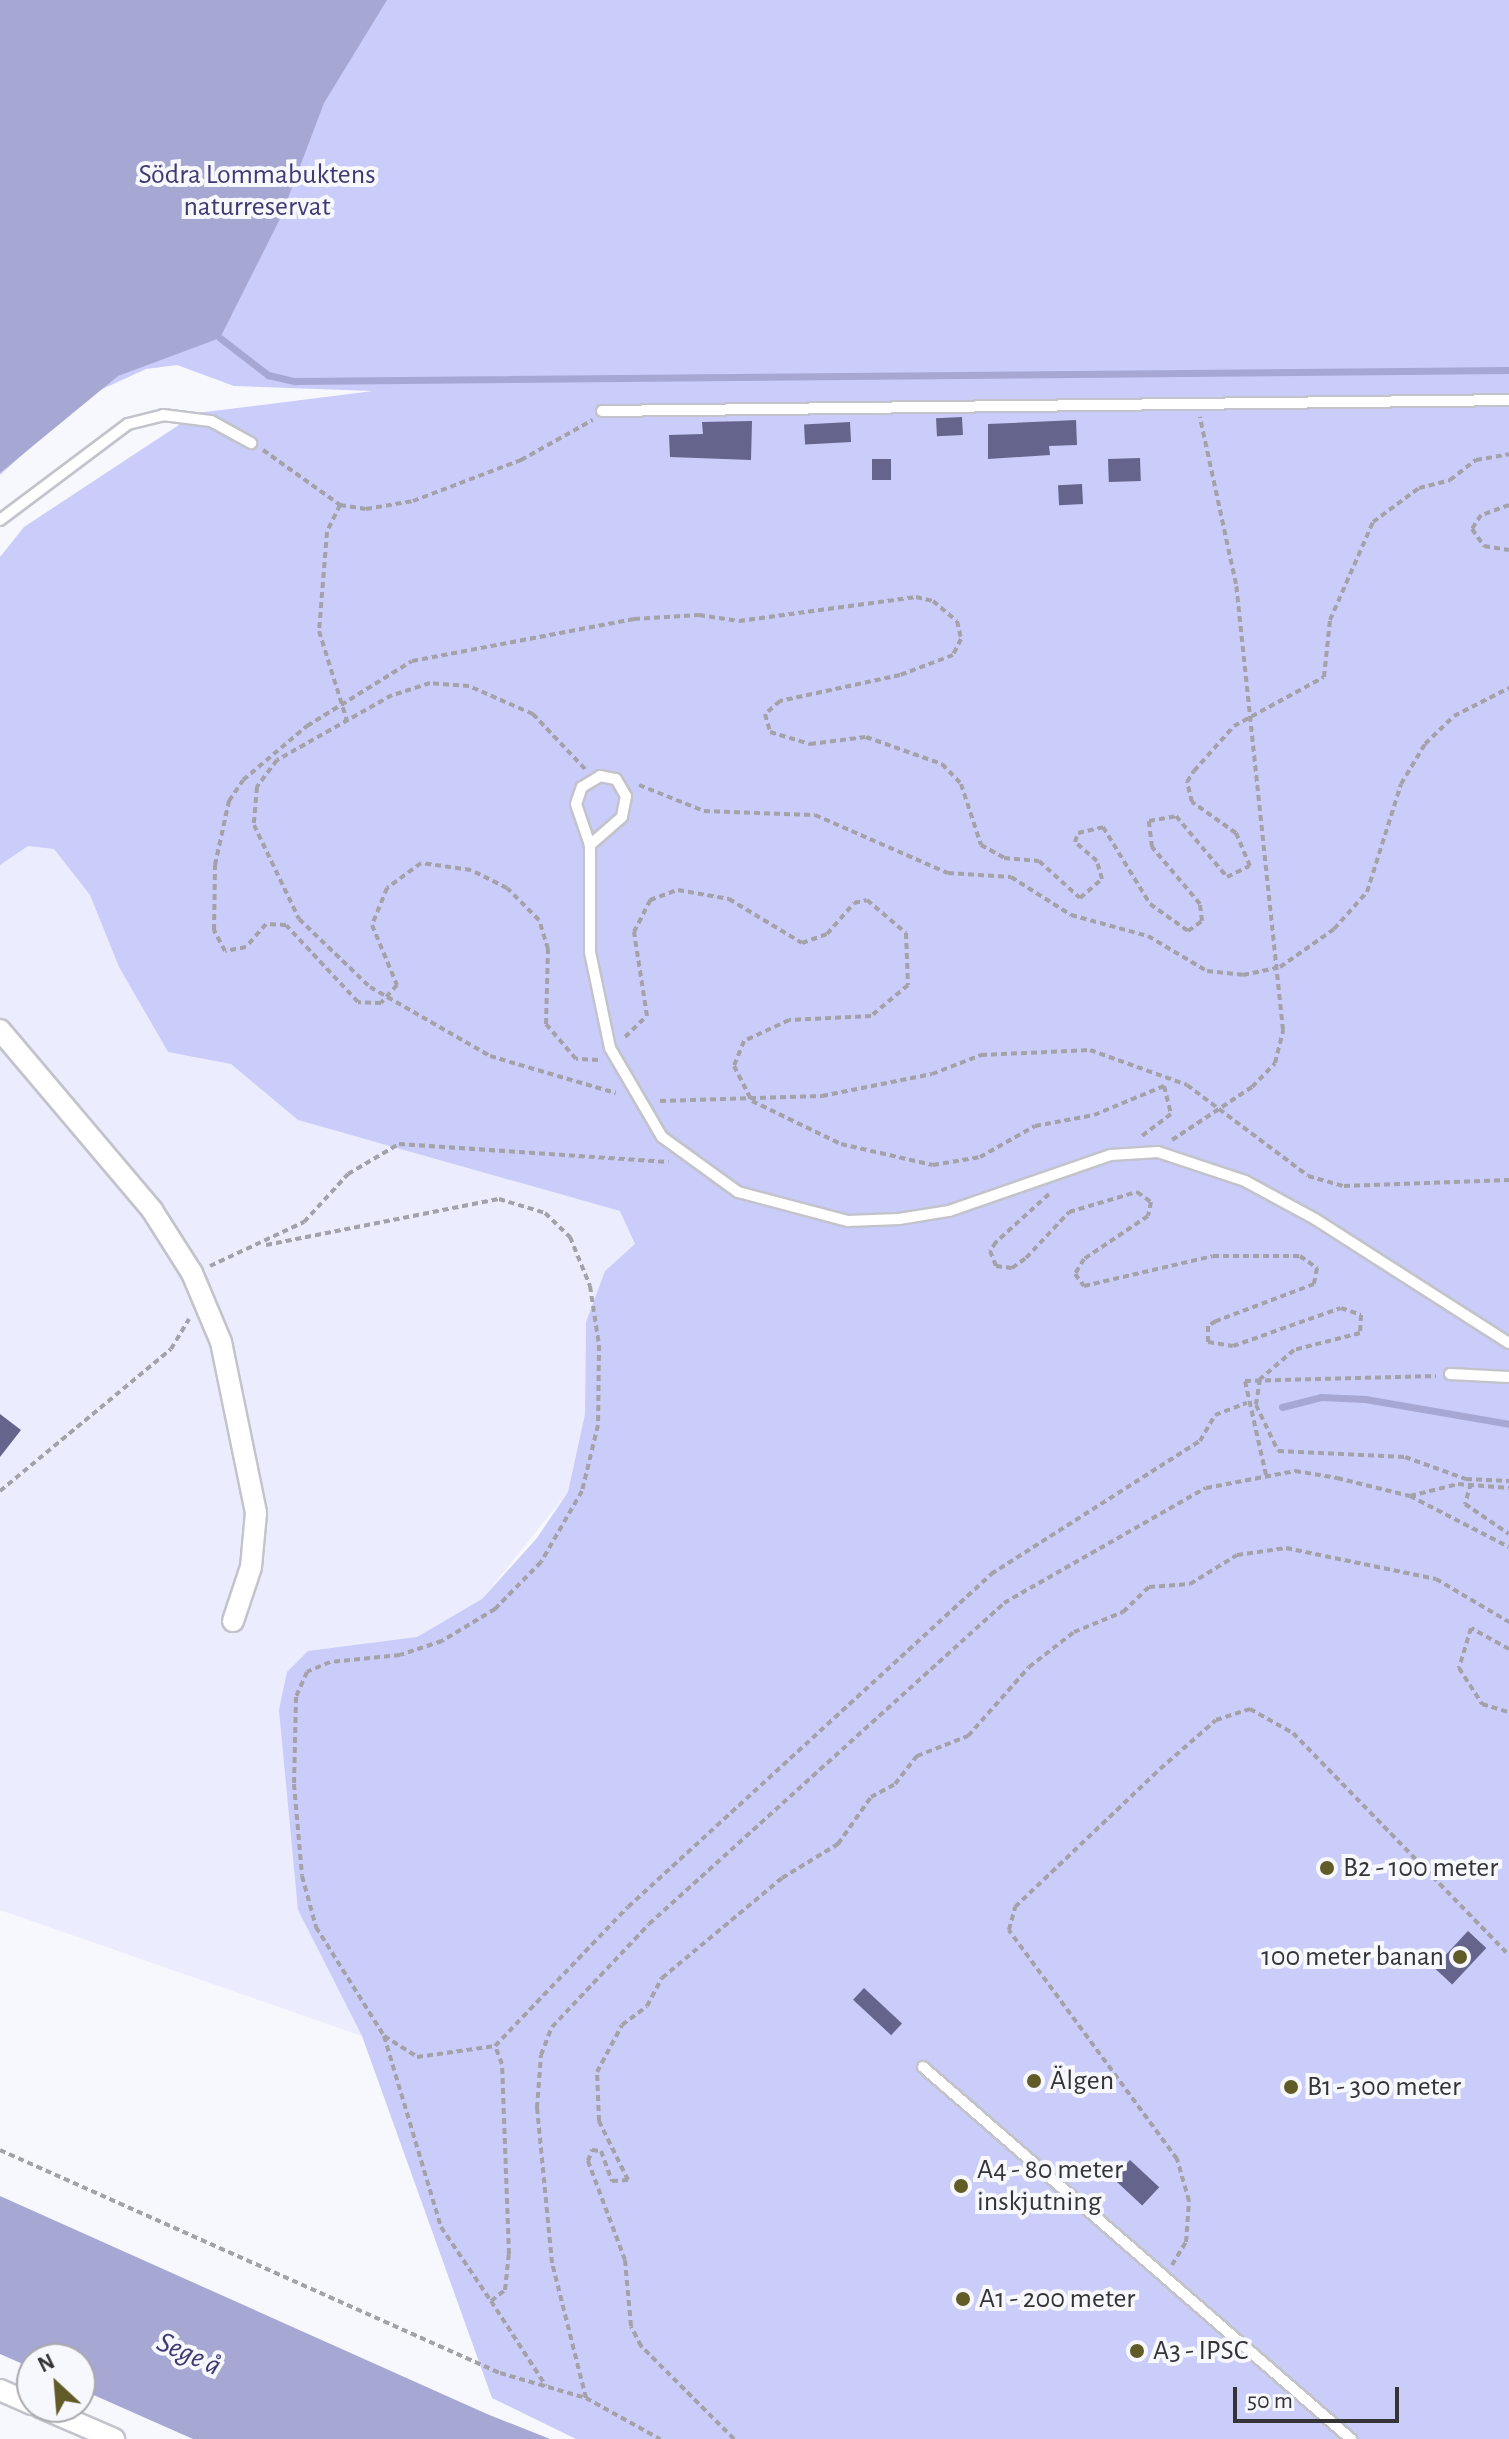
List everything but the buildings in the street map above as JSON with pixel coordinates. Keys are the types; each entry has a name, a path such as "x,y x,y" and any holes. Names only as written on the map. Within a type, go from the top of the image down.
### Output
{"street":[{"path":"0,1030 152,1210 192,1273 202,1298 245,1436 256,1513 251,1567 233,1621"},
{"path":"77,2423 114,2439"}],"lane":[{"path":"602,411 1509,400"},
{"path":"0,520 128,424 163,415 211,421 251,443"},
{"path":"590,845 622,817 623,787 616,779 589,778 576,804 590,845 590,952 610,1048 634,1097 686,1159 738,1192 848,1221 949,1211 1079,1164 1125,1152 1158,1152 1245,1181 1301,1211 1509,1343"},
{"path":"1450,1374 1509,1377"},
{"path":"923,2067 1351,2439"}],"path":[{"path":"1158,1152 1218,1110 1275,1063 1283,1030 1280,967 1252,715 1226,519 1196,404"},
{"path":"251,443 340,505 413,501 555,444 602,411"},
{"path":"390,997 358,1002 286,925 266,924 232,953 214,930 215,865 229,801 263,758 342,703 412,661 494,641 634,619 699,615 739,621 933,601 961,630 953,655 900,675 780,701 765,714 770,732 810,744 866,737 942,764 961,784 981,845 1004,858 1039,861 1080,898 1102,879 1097,861 1075,842 1084,826 1103,827 1150,904 1188,931 1202,921 1200,904 1152,847 1145,827 1156,815 1176,816 1217,872 1227,877 1250,866 1236,833 1187,793 1202,759 1252,715 1324,677 1330,620 1373,522 1419,488 1450,480 1476,460 1509,454"},
{"path":"340,505 327,532 319,610 347,721"},
{"path":"1509,505 1481,515 1472,529 1484,546 1509,550"},
{"path":"589,778 564,740 533,714 469,686 430,683 347,721 277,760 257,787 254,825 299,919 333,957 390,997 490,1056 634,1097 752,1101 871,1088 981,1055 1055,1047 1139,1063 1218,1110 1308,1176 1344,1186 1509,1180"},
{"path":"623,787 641,785 704,811 815,815 948,873 1011,877 1071,915 1148,936 1207,971 1243,975 1280,967 1334,929 1367,892 1401,784 1425,744 1454,716 1509,688"},
{"path":"390,997 397,985 372,925 376,907 402,873 444,863 507,888 539,920 548,949 543,1008 557,1042 588,1062 604,1059 610,1048 647,1016 634,932 650,900 678,890 729,899 802,943 827,934 854,903 867,900 906,933 908,985 871,1016 789,1020 744,1041 734,1066 752,1101 841,1144 933,1165 980,1157 1035,1126 1094,1115 1164,1086 1171,1114 1125,1152"},
{"path":"266,1245 304,1222 348,1174 399,1144 653,1165 686,1159"},
{"path":"1079,1164 996,1242 991,1261 1012,1268 1069,1212 1137,1192 1151,1202 1148,1216 1084,1259 1075,1274 1084,1286 1213,1256 1300,1256 1317,1268 1314,1284 1216,1321 1208,1342 1233,1346 1341,1308 1361,1315 1360,1333 1294,1350 1260,1379 1256,1405 1278,1451 1405,1457 1476,1479 1509,1481"},
{"path":"192,1273 266,1245 470,1201 530,1208 570,1237 590,1286 599,1345 598,1425 582,1491 541,1562 495,1609 442,1641 400,1655 330,1662 307,1672 296,1697 302,1876 316,1927 384,2036 441,2227 547,2387"},
{"path":"0,1491 171,1349 202,1298"},
{"path":"1266,1475 1247,1403 1245,1381 1450,1374"},
{"path":"384,2036 417,2057 495,2046 628,1907 991,1574 1200,1441 1215,1415 1247,1403"},
{"path":"586,2398 564,2330 541,2182 537,2108 541,2055 552,2027 649,1924 1004,1603 1194,1494 1266,1475 1295,1471 1410,1496 1509,1547"},
{"path":"1476,1479 1471,1484 1465,1504 1509,1534"},
{"path":"1410,1496 1471,1484 1509,1488"},
{"path":"734,2439 641,2346 631,2326 625,2260 588,2161 592,2150 601,2151 612,2181 628,2180 599,2121 597,2072 622,2025 647,2006 662,1978 782,1878 838,1844 871,1797 895,1784 917,1756 968,1736 1029,1667 1074,1632 1123,1612 1149,1587 1190,1584 1237,1555 1286,1548 1436,1579 1509,1622"},
{"path":"1509,1649 1471,1628 1459,1668 1470,1695 1509,1712"},
{"path":"1165,2277 1186,2242 1189,2201 1177,2159 1009,1930 1015,1907 1160,1769 1216,1720 1250,1709 1293,1733 1509,1955"},
{"path":"491,2301 505,2290 509,2254 502,2064 495,2046"},
{"path":"0,2150 500,2373 586,2398 660,2439"}],"shaded area":[{"path":"28,846 54,849 90,895 119,967 168,1052 231,1064 298,1120 621,1211 635,1245 605,1271 586,1322 585,1414 568,1492 482,1599 417,1637 379,1644 298,1910 362,2036 0,1910 0,865"}],"green space":[{"name":"Södra Lommabuktens naturreservat","path":"0,0 1509,0 1509,2439 576,2439 492,2398 362,2036 298,1910 279,1710 287,1672 308,1651 417,1637 482,1599 537,1538 568,1492 585,1414 586,1322 605,1271 635,1244 620,1211 298,1120 231,1064 168,1052 119,967 90,895 54,849 28,846 0,865 0,557 24,527 197,413 373,391 234,386 177,365 146,369 87,396 0,475"}],"water":[{"path":"0,0 387,0 324,103 280,219 220,338 118,376 0,473"},
{"name":"Sege å","path":"0,2196 487,2414 550,2439 193,2439 96,2396 96,2343 16,2343 16,2361 0,2354"}],"waterway":[{"path":"220,338 268,375 295,381 1509,370"},
{"path":"1282,1407 1321,1397 1365,1399 1509,1424"}],"place":[{"name":"B2 - 100 meter","path":"1327,1868"},
{"name":"100 meter banan","path":"1460,1957"},
{"name":"Älgen","path":"1034,2081"},
{"name":"B1 - 300 meter","path":"1291,2087"},
{"name":"A4 - 80 meter inskjutning","path":"961,2186"},
{"name":"A1 - 200 meter","path":"963,2299"},
{"name":"A3 - IPSC","path":"1137,2351"}]}
